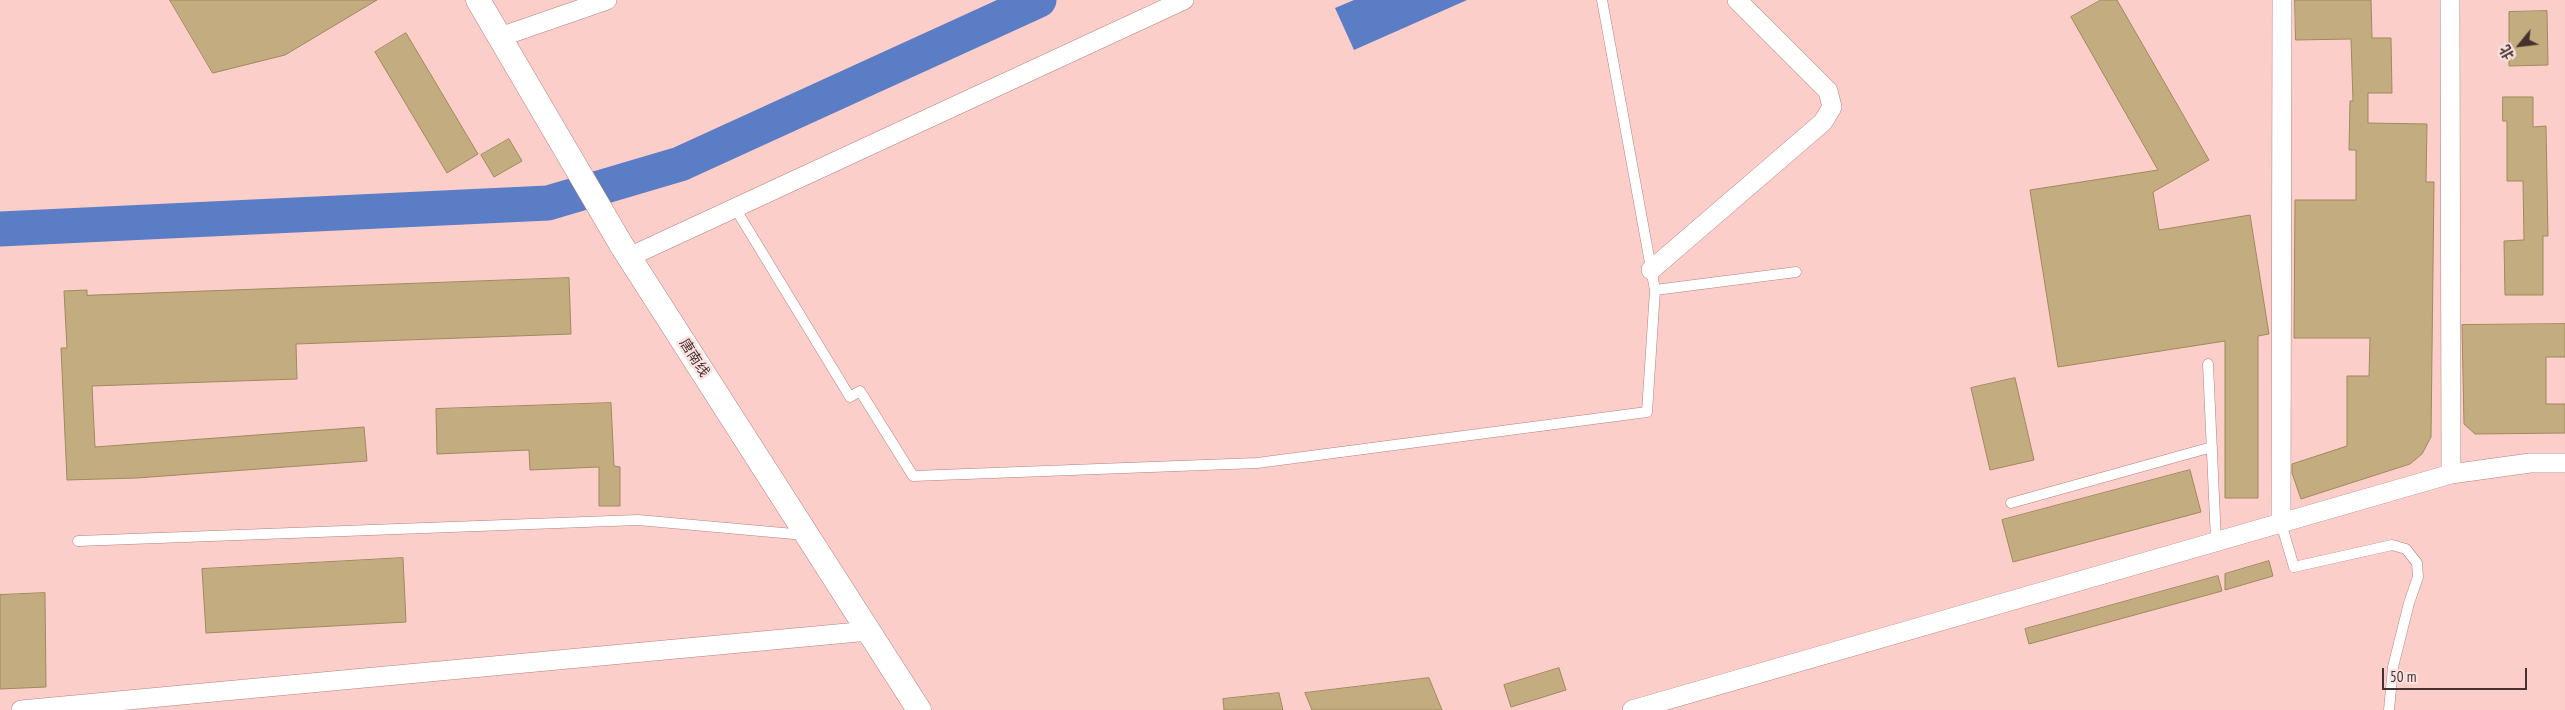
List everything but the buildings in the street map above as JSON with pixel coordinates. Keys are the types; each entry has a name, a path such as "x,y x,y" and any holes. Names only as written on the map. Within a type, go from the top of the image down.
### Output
{"street":[{"name":"唐南线","path":"478,0 626,251 919,710"},
{"path":"500,37 607,0"},
{"path":"626,251 735,208 1184,0"},
{"path":"1651,270 1823,122 1832,107 1828,90 1737,0"},
{"path":"2282,0 2282,523"},
{"path":"2450,0 2451,474"},
{"path":"1632,710 2451,474 2530,463 2565,463"},
{"path":"21,710 80,707 869,631"}],"lane":[{"path":"735,208 850,397 860,391 913,476 1257,463 1648,412 1654,290 1602,0"},
{"path":"1654,290 1796,272"},
{"path":"2208,364 2216,541"},
{"path":"2011,502 2212,447"},
{"path":"78,541 638,520 808,536"},
{"path":"2282,523 2294,568 2392,545 2406,549 2417,563 2418,577 2409,603 2393,667 2389,710"}],"water":[{"path":"1354,0 1467,0 1354,50 1335,8"}],"waterway":[{"path":"0,229 548,203 680,164 1039,0"}]}
